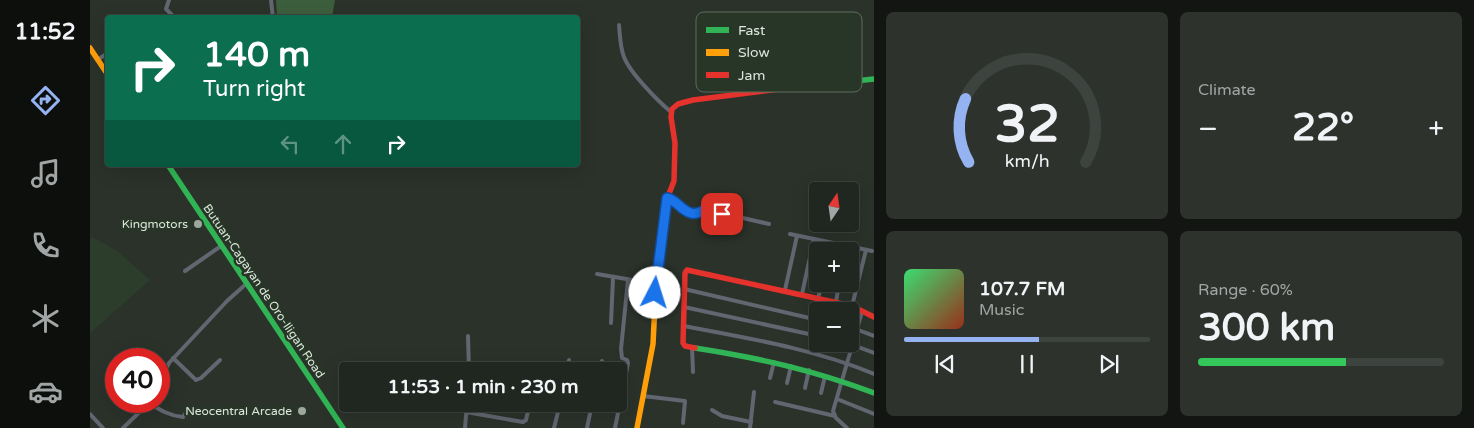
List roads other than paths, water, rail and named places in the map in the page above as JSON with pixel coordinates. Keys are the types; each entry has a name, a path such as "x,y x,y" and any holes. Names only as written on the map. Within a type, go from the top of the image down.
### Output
{"main road":[{"path":"90,48 105,71"},
{"path":"636,428 653,344 656,284 667,198 674,176 675,140 671,112 678,104 693,100 759,92"},
{"name":"Butuan-Cagayan de Oro-Iligan Road","path":"169,167 343,428"},
{"path":"836,302 687,270 685,273 684,289 684,344 809,370 842,380 874,393"},
{"path":"859,310 874,317"}],"street":[{"path":"169,0 166,9 172,15"},
{"path":"271,0 273,15"},
{"path":"619,25 622,50 627,63 652,94 671,112"},
{"path":"97,60 105,55"},
{"path":"667,198 675,201 682,208 692,213 708,210 769,224"},
{"path":"790,234 824,242"},
{"path":"785,290 798,236"},
{"path":"802,294 814,239"},
{"path":"185,271 221,246"},
{"path":"859,250 872,251"},
{"path":"853,302 866,250"},
{"path":"597,274 656,284"},
{"path":"610,322 613,278"},
{"path":"615,428 628,363 622,358 621,349 628,280"},
{"path":"170,362 227,301 246,284"},
{"path":"684,289 809,318"},
{"path":"818,298 820,292"},
{"path":"836,302 838,292"},
{"path":"684,307 809,334"},
{"path":"859,322 862,312"},
{"path":"684,326 774,344 848,363 874,374"},
{"path":"859,330 874,336"},
{"path":"468,336 469,362"},
{"path":"692,347 693,372"},
{"path":"859,347 874,354"},
{"path":"847,428 835,416 833,411 850,352"},
{"path":"173,358 196,380 201,378 220,360"},
{"path":"770,378 774,362"},
{"path":"787,383 791,366"},
{"path":"805,388 809,370"},
{"path":"821,393 825,375"},
{"path":"750,428 754,392"},
{"path":"643,396 685,401 682,423"},
{"path":"837,399 874,414"},
{"path":"776,402 835,416"},
{"path":"167,413 183,417 188,410"},
{"path":"712,410 722,416 751,422"},
{"path":"465,428 466,412 523,422 526,420 528,412"},
{"path":"554,428 558,412"},
{"path":"587,428 590,412"},
{"path":"123,428 139,413"},
{"path":"90,414 103,428"}],"place":[{"name":"Kingmotors","path":"198,224"},
{"name":"Neocentral Arcade","path":"302,411"}]}
